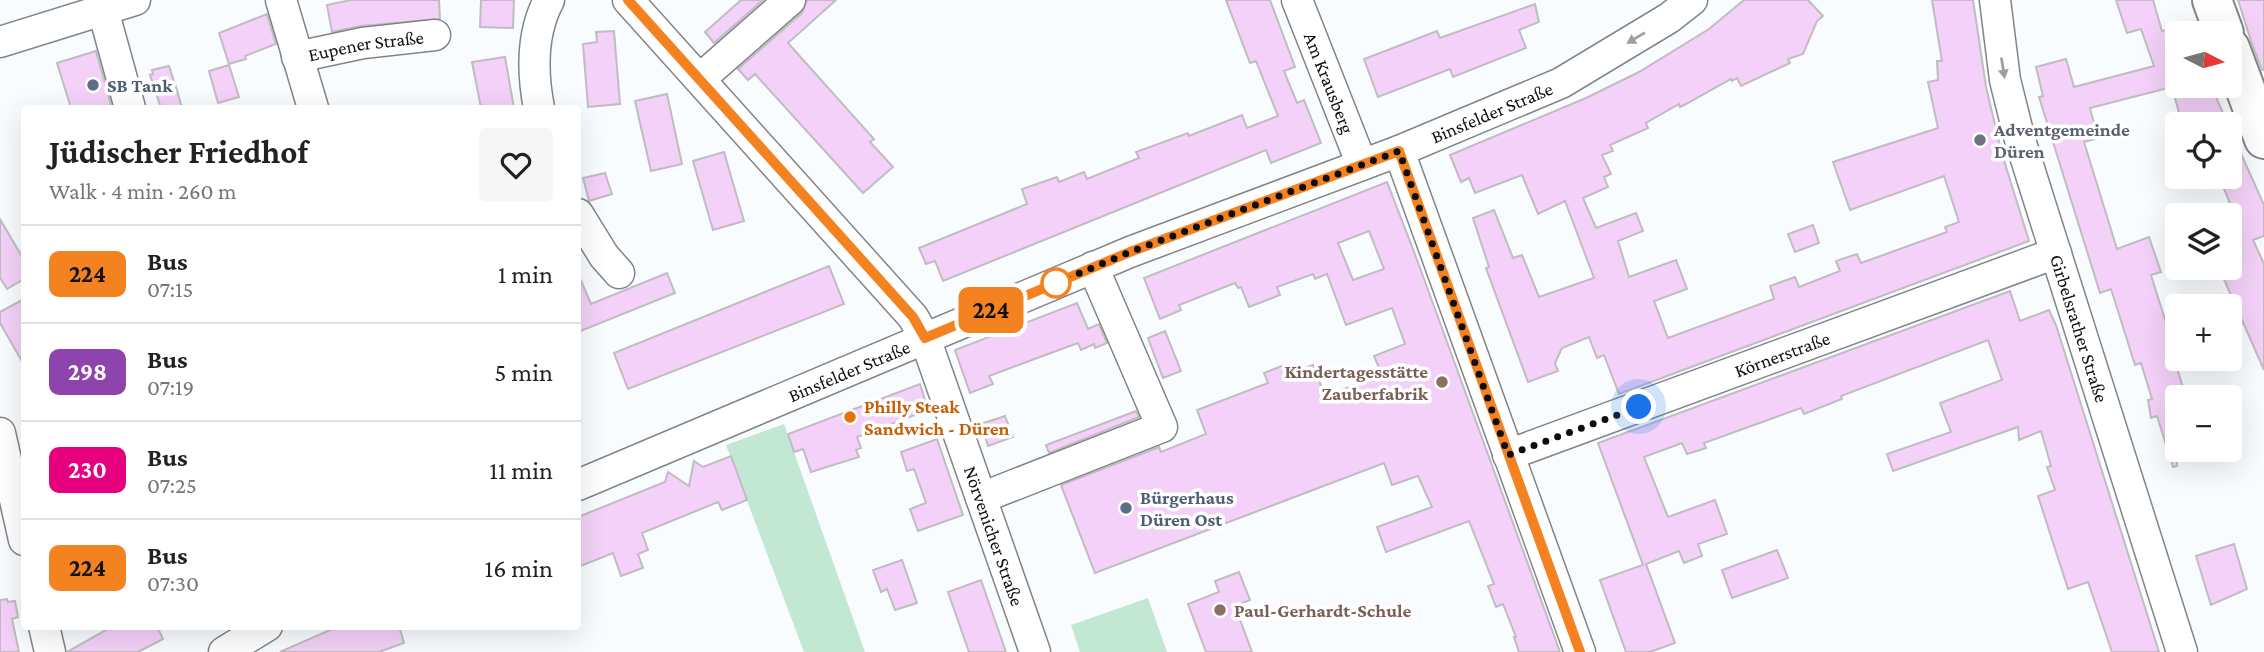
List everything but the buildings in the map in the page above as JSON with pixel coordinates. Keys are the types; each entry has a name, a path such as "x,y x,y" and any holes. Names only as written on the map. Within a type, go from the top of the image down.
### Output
{"main road":[{"path":"2212,0 2220,21"},
{"path":"2242,80 2264,139"}],"street":[{"path":"0,42 135,0"},
{"name":"Eupener Straße","path":"281,0 312,105"},
{"path":"538,105 534,45 543,11 549,0"},
{"name":"Nörvenicher Straße","path":"628,0 913,317 925,338 1035,652"},
{"path":"700,79 790,0"},
{"name":"Am Krausberg","path":"1297,0 1362,165"},
{"name":"Binsfelder Straße","path":"581,484 1093,267 1399,151 1561,83 1669,18 1692,0"},
{"name":"Girbelsrather Straße","path":"1995,0 2005,80 2020,140 2182,652"},
{"path":"103,10 130,105"},
{"name":"Eupener Straße","path":"297,57 363,43 435,35"},
{"path":"1399,151 1580,652"},
{"path":"581,219 604,256 619,273"},
{"name":"Körnerstraße","path":"1508,455 2056,253"},
{"path":"981,498 1162,427 1093,267"},
{"path":"0,433 21,527"},
{"path":"45,630 50,652"},
{"path":"224,652 264,634"}],"green space":[{"path":"784,424 865,652 804,652 726,445"},
{"path":"1148,598 1167,652 1080,652 1071,625"}],"bus line":[{"name":"224","path":"628,0 913,317 925,338 1130,252 1399,151 1580,652"}],"place":[{"name":"SB Tank","path":"93,85"},
{"name":"Adventgemeinde Düren","path":"1980,140"},
{"name":"Kindertagesstätte Zauberfabrik","path":"1442,382"},
{"name":"Philly Steak Sandwich - Düren","path":"850,417"},
{"name":"Bürgerhaus Düren Ost","path":"1126,508"},
{"name":"Paul-Gerhardt-Schule","path":"1220,610"}],"route":[{"path":"1056,283 1130,252 1399,151 1508,455 1639,407"}]}
